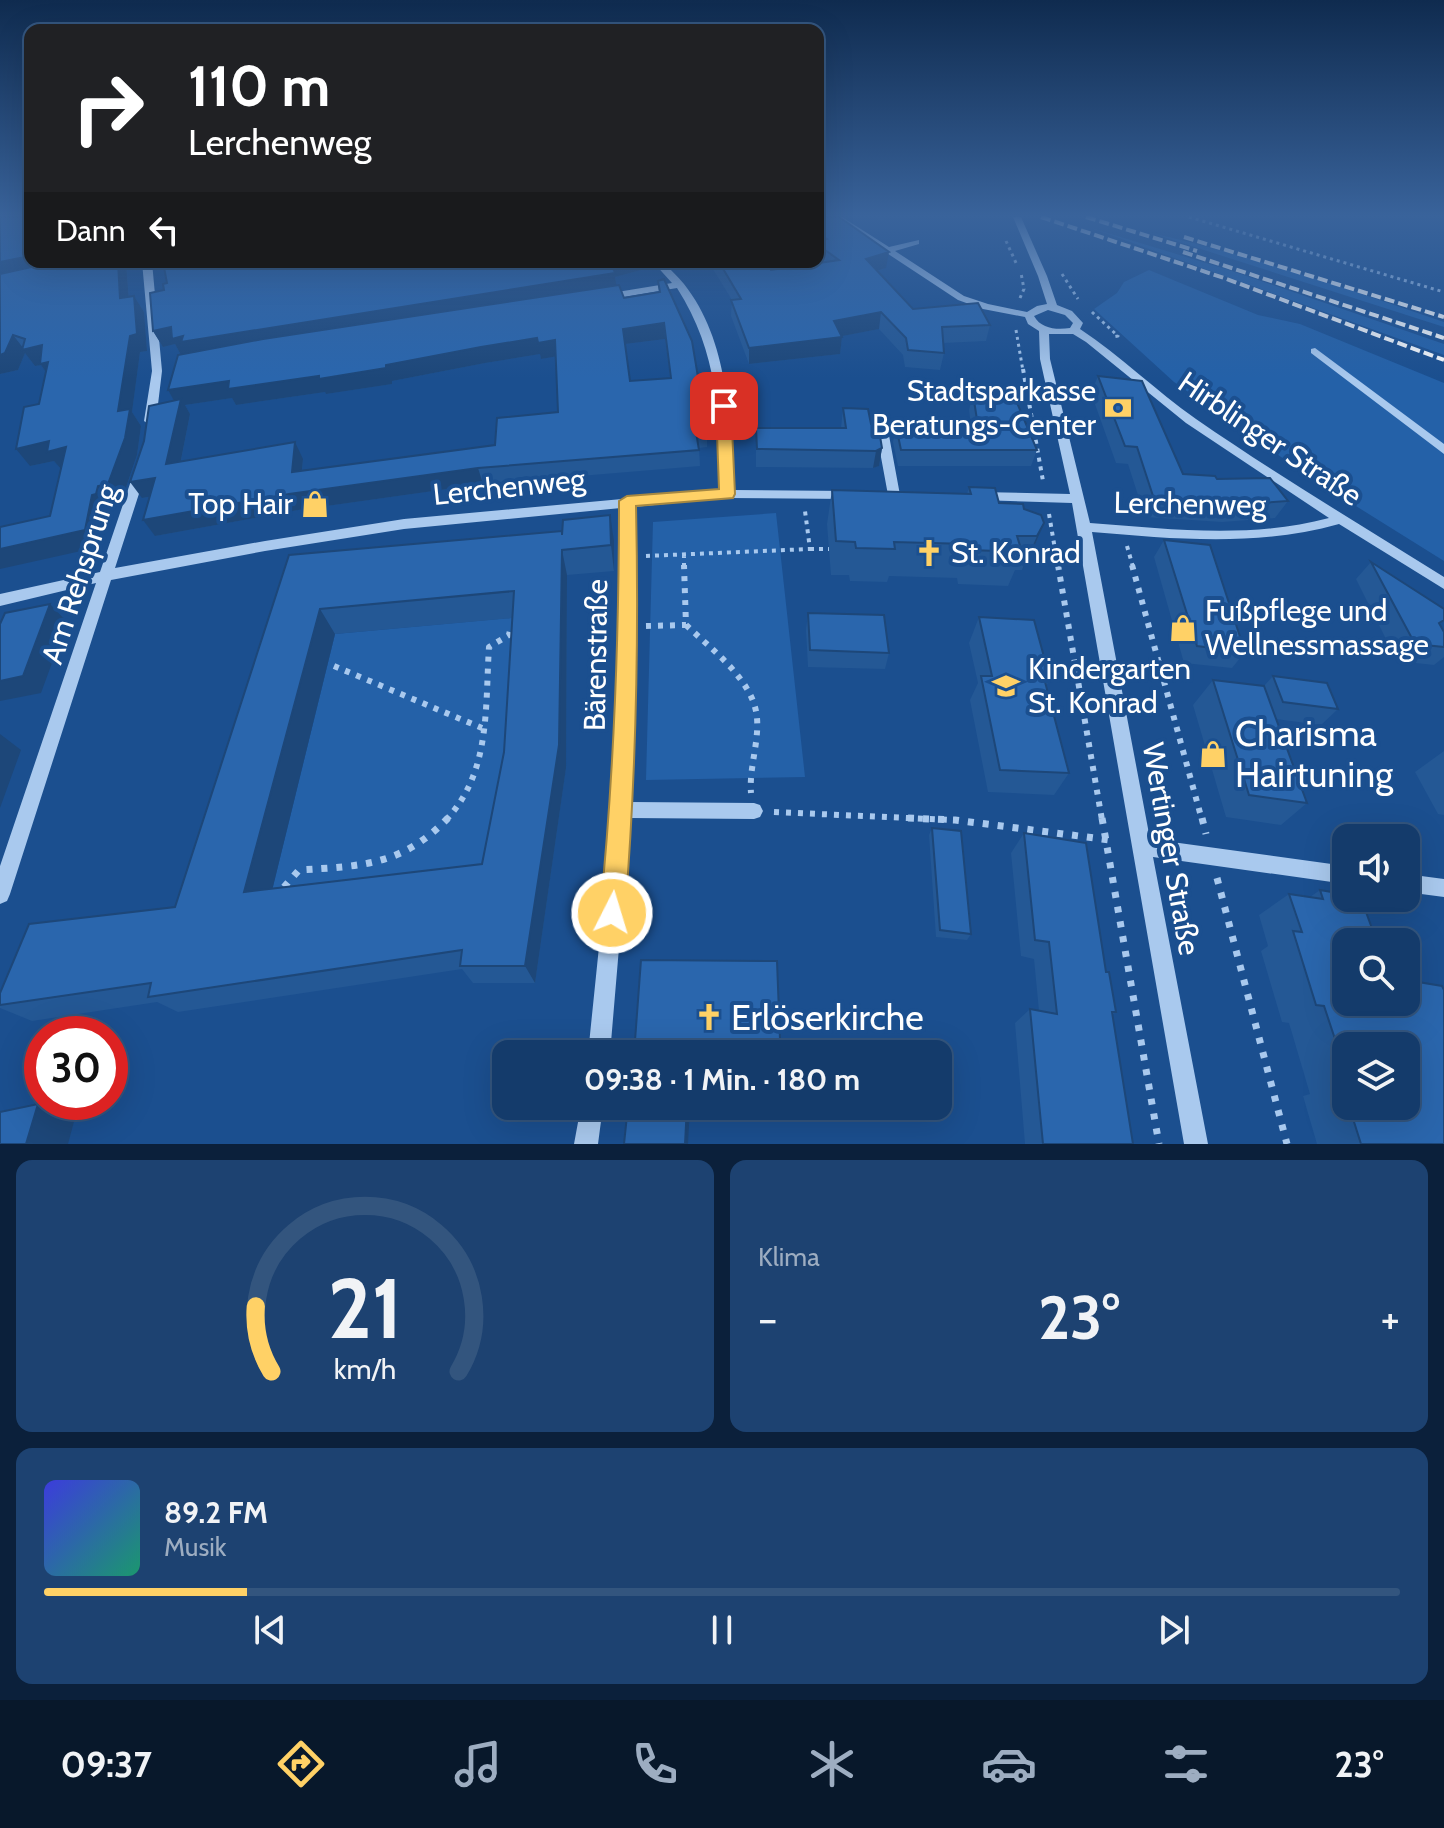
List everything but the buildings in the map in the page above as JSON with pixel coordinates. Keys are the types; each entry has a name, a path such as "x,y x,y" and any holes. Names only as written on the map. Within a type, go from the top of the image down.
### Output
{"street":[{"name":"Am Rehsprung","path":"0,894 108,575 147,449 164,370 148,270"},
{"path":"666,270 700,313 721,385 727,494"},
{"path":"920,270 961,298 1029,315"},
{"name":"Hirblinger Straße","path":"1039,270 1052,297 1053,308 1077,319 1074,330 1093,341 1187,418 1444,584"},
{"path":"586,300 680,285"},
{"path":"1029,315 1034,310 1053,308"},
{"path":"1029,315 1032,322 1044,330 1060,333 1074,330"},
{"name":"Wertinger Straße","path":"1044,330 1045,359 1084,527 1196,1144"},
{"path":"1315,351 1444,450"},
{"path":"882,430 894,495"},
{"name":"Lerchenweg","path":"0,600 108,575 404,524 727,494 864,495"},
{"path":"879,495 910,495"},
{"name":"Lerchenweg","path":"958,495 1078,499"},
{"name":"Bärenstraße","path":"600,1040 622,810 629,626 627,501"},
{"name":"Lerchenweg","path":"1084,527 1255,535 1315,527 1341,519"},
{"path":"622,810 754,811"},
{"path":"1142,847 1332,873"},
{"path":"1420,885 1444,888"},
{"path":"586,1144 590,1120"}],"path":[{"path":"1371,270 1444,292"},
{"path":"1013,313 1108,839 1159,1144"},
{"path":"803,494 810,549"},
{"path":"628,556 829,549"},
{"path":"684,554 686,625 739,680 751,698 757,715 749,772 754,811 955,820 1108,839 1142,847"},
{"path":"629,626 686,625"},
{"path":"284,887 299,870 376,864 417,847 455,809 470,788 479,766 489,647 509,635 511,626"},
{"path":"334,666 482,728"}],"shaded area":[{"path":"1150,270 1258,315 1300,324 1444,383 1444,561 1311,478 1174,382 1094,309 1117,293 1124,282"},
{"path":"1209,270 1230,270 1444,344 1444,355"},
{"path":"1268,270 1299,273 1444,322 1444,327"},
{"path":"776,513 805,777 646,780 653,522"},
{"path":"522,617 493,884 267,911 335,634"}],"railway":[{"path":"1201,270 1444,360"},
{"path":"1239,270 1444,338"},
{"path":"1293,270 1444,317"}],"place":[{"name":"Stadtsparkasse Beratungs-Center","path":"1118,408"},
{"name":"Top Hair","path":"315,504"},
{"name":"St. Konrad","path":"929,553"},
{"name":"Fußpflege und Wellnessmassage","path":"1183,628"},
{"name":"Kindergarten St. Konrad","path":"1006,686"},
{"name":"Charisma Hairtuning","path":"1213,754"},
{"name":"Erlöserkirche","path":"709,1017"}],"route":[{"path":"612,913 622,810 629,626 627,501 727,494 724,406"}]}
